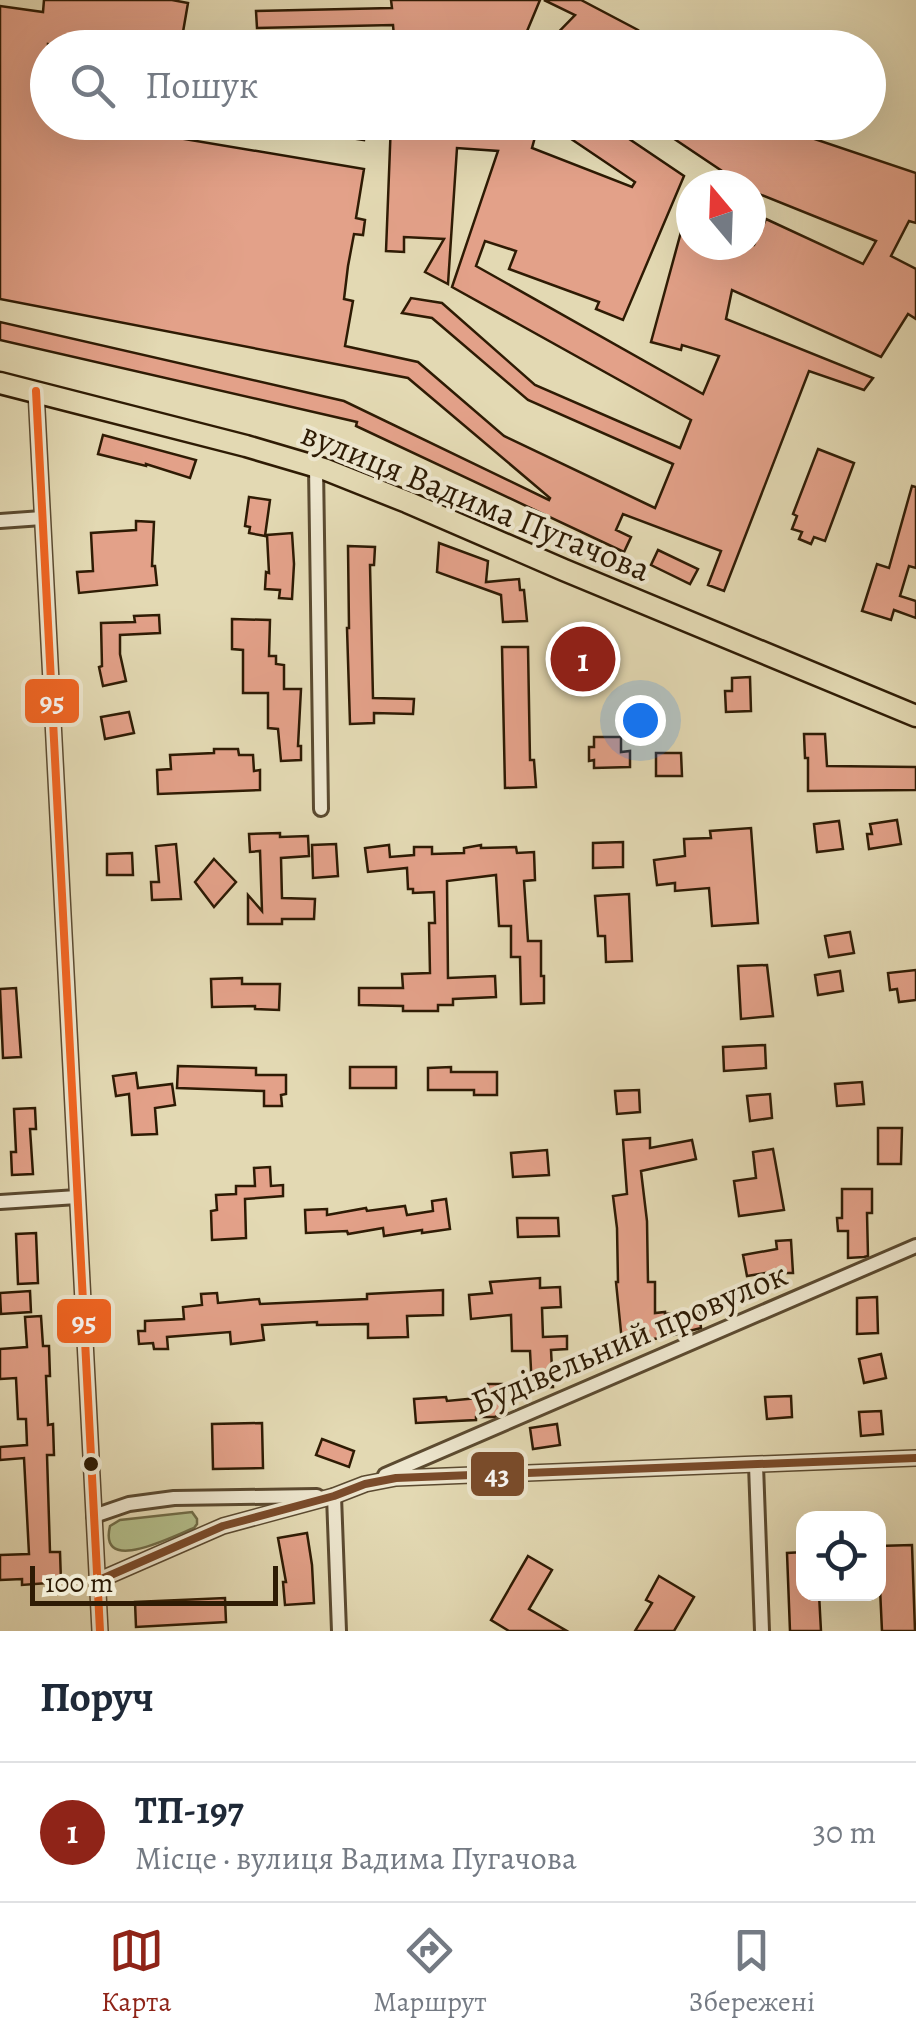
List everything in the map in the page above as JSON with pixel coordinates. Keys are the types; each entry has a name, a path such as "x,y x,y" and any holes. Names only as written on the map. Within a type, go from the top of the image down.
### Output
{"main road":[{"name":"вулиця Вадима Пугачова","path":"0,383 316,466 916,716"}],"street":[{"path":"36,390 100,1631"},
{"path":"316,466 321,808"},
{"path":"0,521 42,518"},
{"path":"0,1202 77,1197"},
{"name":"Будівельний провулок","path":"365,1484 916,1246"},
{"path":"97,1581 223,1526 396,1478 916,1458"},
{"path":"756,1464 762,1631"},
{"path":"94,1516 129,1504 174,1498 334,1496"},
{"path":"334,1496 339,1631"}],"green space":[{"path":"192,1512 197,1519 194,1528 155,1544 126,1551 115,1549 109,1541 110,1526 120,1520"}],"building":[{"path":"44,0 188,3 183,30 30,30 30,140 191,140 364,169 356,218 365,220 363,235 354,234 348,266 344,299 353,301 345,346 418,362 504,436 655,508 673,464 528,400 432,318 402,313 411,298 442,303 535,385 680,448 691,420 452,287 498,151 457,148 448,284 425,272 444,239 404,237 404,252 386,251 390,140 534,140 532,148 632,187 635,182 573,140 631,140 676,171 676,195 623,320 596,309 599,302 509,269 516,251 485,241 476,266 703,394 719,356 682,345 681,350 651,342 676,250 676,260 766,260 766,219 863,264 876,241 766,197 766,170 721,170 676,140 818,140 916,173 916,223 909,221 891,256 916,269 916,319 908,314 881,357 732,290 726,319 873,378 864,390 809,371 724,591 708,585 721,551 623,514 616,530 631,537 624,552 356,426 357,422 0,340 0,322 344,401 550,498 408,378 0,299 0,6 43,12"},
{"path":"391,0 540,0 528,30 393,30 393,25 257,28 256,11 392,8"},
{"path":"544,0 581,0 638,30 560,30 575,15"},
{"path":"103,435 196,460 190,478 98,454"},
{"path":"818,449 854,463 825,541 814,537 811,544 799,539 802,532 792,529 797,516 793,514"},
{"path":"912,486 916,487 916,568 909,566 900,596 916,601 916,618 894,610 891,620 862,611 877,564 889,568"},
{"path":"249,497 270,500 265,536 249,533 250,527 245,526"},
{"path":"136,521 154,522 152,566 157,585 79,593 77,572 93,571 91,533 136,530"},
{"path":"292,533 292,599 279,598 280,590 265,589 266,572 269,573 267,535"},
{"path":"439,543 488,561 486,582 519,579 527,621 503,622 501,595 437,572"},
{"path":"348,546 375,547 374,565 370,565 373,698 414,699 413,714 374,713 374,723 350,724"},
{"path":"658,550 698,569 690,584 651,565"},
{"path":"159,615 160,633 120,635 126,681 103,686 99,667 101,623 135,622 134,616"},
{"path":"232,619 270,620 269,656 276,656 276,664 284,665 284,689 301,689 301,760 281,761 278,729 268,728 268,693 243,693 243,650 232,649"},
{"path":"502,647 528,647 530,760 534,760 536,787 505,788"},
{"path":"750,677 751,711 726,712 725,691 732,691 732,678"},
{"path":"129,712 134,733 105,739 101,717"},
{"path":"804,734 825,734 827,766 916,767 916,790 808,791"},
{"path":"594,737 621,737 621,752 630,751 630,767 594,768 594,760 589,761 589,747 594,747"},
{"path":"214,749 238,749 239,755 253,755 254,771 260,770 260,790 158,794 157,770 171,769 170,755 214,753"},
{"path":"656,753 681,753 682,776 656,776"},
{"path":"897,820 901,844 869,849 870,824"},
{"path":"839,821 843,849 817,852 814,824"},
{"path":"751,828 758,923 712,926 709,888 675,891 675,883 657,885 654,860 685,856 684,839 711,838 710,831"},
{"path":"280,833 280,837 308,836 309,856 281,858 282,898 315,899 314,919 248,924 248,895 262,911 260,851 250,852 249,834"},
{"path":"623,842 623,867 593,868 593,843"},
{"path":"176,844 181,899 152,900 151,882 159,882 156,846"},
{"path":"336,844 338,876 313,878 312,845"},
{"path":"389,845 390,857 414,855 414,847 432,847 432,854 464,853 464,848 481,845 516,847 517,853 534,852 535,880 524,881 528,941 541,941 544,1003 521,1004 520,957 511,957 511,926 499,926 496,875 447,881 448,978 495,976 496,997 453,999 453,1005 438,1005 438,1011 359,1005 359,988 403,988 402,974 430,973 429,923 435,923 434,892 413,893 413,889 408,889 407,868 368,872 365,848"},
{"path":"132,853 133,875 107,875 107,854"},
{"path":"214,859 236,882 214,907 195,882"},
{"path":"629,894 632,961 606,962 605,936 598,936 595,896"},
{"path":"850,932 854,953 829,957 825,936"},
{"path":"767,965 773,1016 741,1019 738,966"},
{"path":"916,970 916,1000 899,1002 897,989 890,990 888,973"},
{"path":"840,971 843,991 818,995 815,975"},
{"path":"242,978 242,984 280,984 279,1010 212,1007 211,979"},
{"path":"16,988 21,1057 3,1058 0,989"},
{"path":"765,1045 766,1068 724,1071 723,1047"},
{"path":"178,1066 256,1068 256,1075 286,1075 286,1094 281,1095 282,1106 264,1106 264,1091 177,1088"},
{"path":"350,1067 396,1067 396,1088 350,1088"},
{"path":"451,1067 451,1072 497,1072 497,1095 474,1095 474,1090 428,1090 428,1068"},
{"path":"136,1073 138,1088 172,1084 175,1105 155,1108 157,1134 132,1135 129,1094 116,1096 113,1076"},
{"path":"862,1082 864,1104 837,1106 835,1084"},
{"path":"639,1090 640,1112 617,1114 615,1091"},
{"path":"770,1094 772,1118 750,1121 747,1096"},
{"path":"35,1108 36,1129 30,1129 33,1174 12,1175 11,1152 16,1152 14,1109"},
{"path":"878,1128 902,1128 901,1164 878,1164"},
{"path":"650,1138 650,1148 692,1140 696,1159 641,1171 648,1282 655,1282 655,1313 699,1310 701,1328 662,1338 622,1342 613,1196 627,1194 623,1140"},
{"path":"773,1149 784,1210 739,1216 734,1181 756,1178 753,1152"},
{"path":"547,1150 549,1175 513,1177 511,1153"},
{"path":"270,1167 271,1186 283,1185 283,1196 245,1199 246,1238 212,1240 211,1211 217,1210 216,1195 236,1194 236,1186 255,1186 254,1168"},
{"path":"842,1189 872,1189 872,1213 867,1213 868,1256 848,1258 848,1231 838,1231"},
{"path":"446,1199 450,1229 384,1236 383,1228 348,1234 306,1233 305,1210 327,1209 327,1215 405,1206 407,1215 433,1211 432,1201"},
{"path":"517,1218 558,1218 559,1236 518,1237"},
{"path":"36,1233 38,1283 18,1284 16,1234"},
{"path":"791,1240 793,1273 747,1276 743,1255 777,1249 776,1241"},
{"path":"540,1278 540,1288 560,1287 561,1307 542,1308 543,1337 567,1336 567,1349 551,1350 553,1387 532,1388 530,1351 512,1351 511,1315 471,1319 469,1295 492,1293 490,1282"},
{"path":"443,1290 443,1315 407,1316 408,1337 368,1338 368,1324 317,1322 262,1325 264,1340 231,1344 230,1332 167,1337 168,1349 154,1349 153,1343 139,1344 138,1331 145,1331 145,1321 184,1319 183,1307 202,1305 201,1294 217,1293 218,1303 259,1299 260,1304 367,1299 367,1294"},
{"path":"30,1291 31,1312 1,1314 0,1293"},
{"path":"877,1297 878,1333 857,1334 857,1298"},
{"path":"41,1316 43,1346 49,1346 48,1425 53,1424 54,1455 47,1455 50,1552 60,1552 61,1582 22,1585 22,1579 0,1580 0,1555 29,1554 24,1458 0,1460 0,1447 27,1445 26,1419 18,1419 16,1378 0,1379 0,1349 27,1347 25,1317"},
{"path":"881,1354 886,1378 864,1383 859,1359"},
{"path":"488,1384 502,1384 506,1412 476,1420 416,1423 414,1399 488,1397"},
{"path":"791,1396 792,1417 767,1419 765,1397"},
{"path":"881,1411 883,1434 861,1436 859,1412"},
{"path":"262,1423 263,1468 213,1469 212,1424"},
{"path":"557,1424 560,1445 533,1449 530,1428"},
{"path":"322,1439 354,1451 349,1467 316,1455"},
{"path":"307,1533 314,1603 285,1605 286,1582 278,1538"},
{"path":"912,1545 915,1631 882,1631 886,1546"},
{"path":"796,1552 796,1601 819,1601 821,1631 790,1631 787,1553"},
{"path":"528,1556 552,1570 529,1609 567,1631 509,1631 491,1620"},
{"path":"659,1576 694,1597 674,1631 635,1631 652,1603 646,1600"},
{"path":"225,1598 226,1622 136,1627 135,1602"}],"transit line":[{"name":"95","path":"36,391 100,1631"},
{"name":"43","path":"97,1581 223,1526 396,1478 916,1458"}],"place":[{"name":"ТП-197","path":"583,659"}]}
